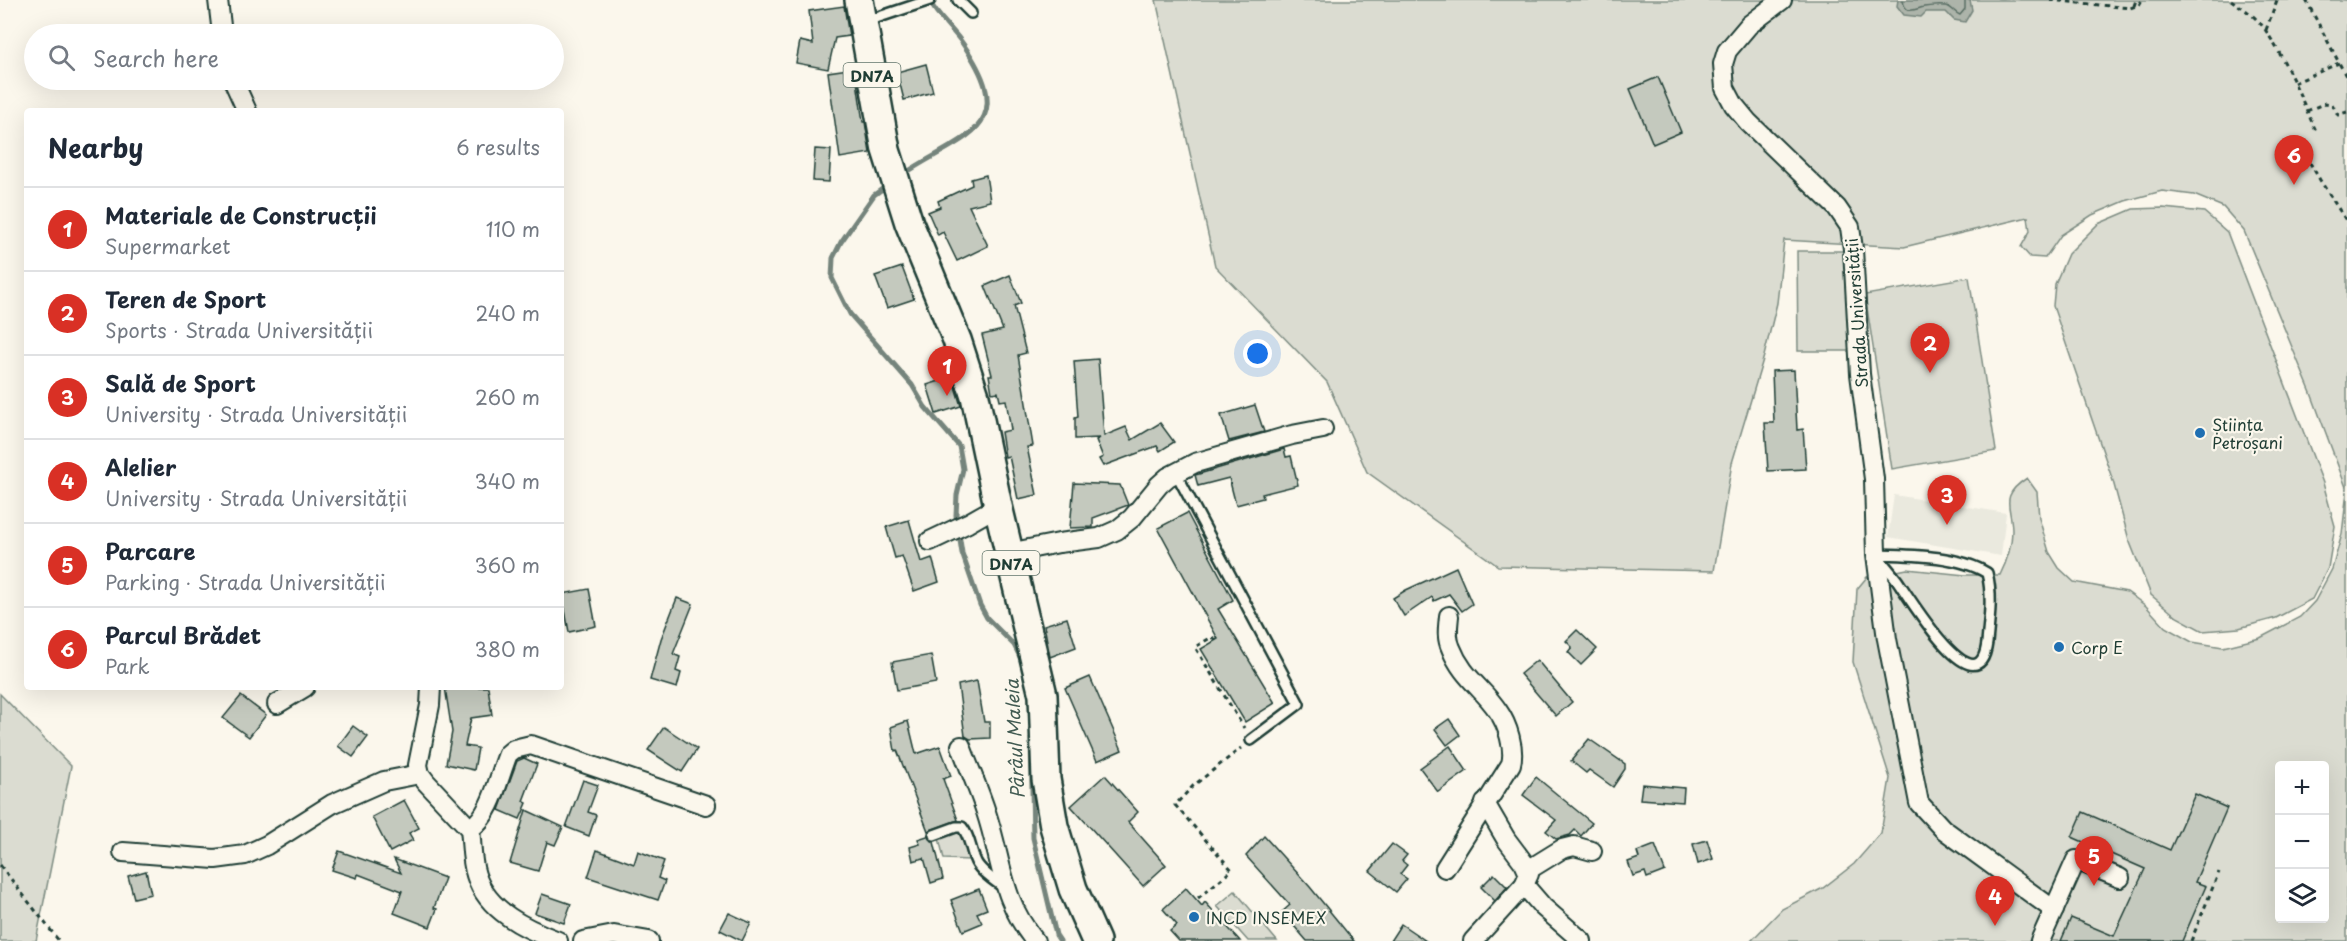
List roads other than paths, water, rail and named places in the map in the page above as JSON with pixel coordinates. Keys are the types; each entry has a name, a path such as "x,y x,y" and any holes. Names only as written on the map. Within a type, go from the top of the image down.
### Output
{"main road":[{"name":"DN7A","path":"860,11 886,150 898,191 966,366 1043,695 1047,798 1073,890 1096,941"}],"street":[{"path":"218,0 221,24"},
{"name":"Strada Universității","path":"1782,0 1749,25 1727,51 1723,63 1725,88 1734,105 1748,122 1837,208 1850,227 1860,374 1874,479 1876,554 1887,639 1919,803 1943,829 2054,910"},
{"path":"238,90 246,108"},
{"path":"1009,553 1099,538 1117,530 1132,518 1159,484 1195,463 1292,435 1323,429"},
{"path":"930,541 948,534 998,506"},
{"path":"1445,868 1511,764 1514,754 1498,711 1464,674 1450,648 1449,616"},
{"path":"277,704 300,690"},
{"path":"431,690 418,765 420,774 470,829 476,877 490,900 513,920 558,941"},
{"path":"470,829 478,823 486,810 508,754 514,749 531,745 706,805"},
{"path":"961,746 986,813 1006,890 1021,924 1035,941"},
{"path":"123,852 215,859 245,855 267,845 332,804 384,781 420,774"},
{"path":"1485,803 1544,906 1582,941"},
{"path":"1473,941 1526,877 1562,849 1574,846 1592,851"},
{"path":"2040,941 2076,860 2120,878"},
{"path":"583,941 614,935 649,941"}],"lane":[{"path":"860,11 912,8 930,0"},
{"path":"958,0 971,13"},
{"path":"1176,473 1299,704 1251,740"},
{"path":"1876,554 1906,555 1972,564 1987,573 1990,585 1990,616 1985,654 1978,662 1969,664 1950,651 1920,618 1897,581 1876,554"},
{"path":"934,835 962,827 968,835 979,866 1006,890"}],"water":[{"path":"1898,0 1970,0 1972,10 1965,22 1954,20 1946,12 1926,12 1921,17 1904,15 1897,6"}],"waterway":[{"name":"Pârâul Maleia","path":"901,176 962,139 977,127 985,113 987,96 980,73 963,44 929,0"},
{"name":"Pârâul Maleia","path":"889,184 874,195 841,242 833,258 832,278 850,314 912,385 925,407 959,446 963,469 957,495 956,515 962,553 980,605 987,618 1014,645 1022,661"},
{"name":"Pârâul Maleia","path":"1031,738 1033,838 1056,935 1060,941"}],"place":[{"name":"Parcul Brădet","path":"2294,185"},
{"name":"Teren de Sport","path":"1930,373"},
{"name":"Materiale de Construcții","path":"947,396"},
{"name":"Știința Petroșani","path":"2200,433"},
{"name":"Sală de Sport","path":"1947,525"},
{"name":"Corp E","path":"2059,647"},
{"name":"Parcare","path":"2094,886"},
{"name":"INCD INSEMEX","path":"1194,917"},
{"name":"Alelier","path":"1995,926"}]}
